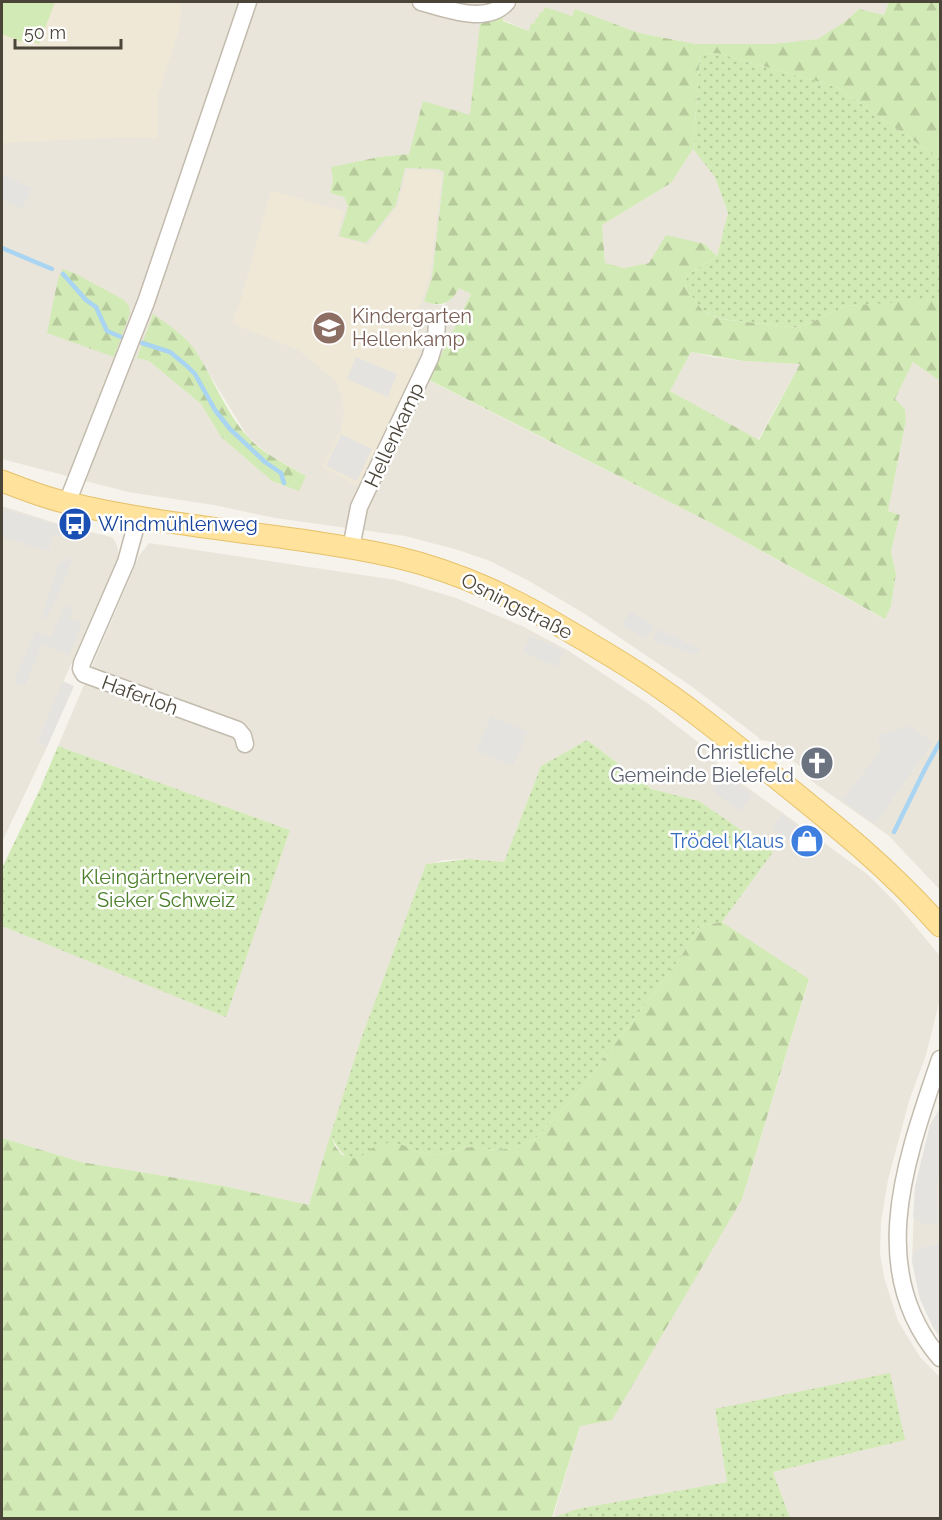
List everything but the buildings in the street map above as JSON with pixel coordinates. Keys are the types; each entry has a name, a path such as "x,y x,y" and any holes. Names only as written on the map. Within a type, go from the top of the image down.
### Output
{"main road":[{"name":"Osningstraße","path":"2,481 67,503 138,518 351,548 431,566 473,580 530,608 642,675 707,722 864,848 914,896 940,926"}],"street":[{"path":"67,503 146,302 248,2"},
{"path":"421,2 453,10 484,14 497,10 507,2"},
{"name":"Hellenkamp","path":"351,548 359,507 430,358 436,338 437,322"},
{"name":"Haferloh","path":"138,518 126,562 81,669 84,674 238,730 245,744"},
{"path":"940,1059 901,1193 896,1233 898,1262 904,1292 914,1320 940,1358"}],"shaded area":[{"path":"2,2 889,2 884,15 859,9 819,39 772,44 696,44 639,33 575,9 572,16 543,13 529,31 503,18 498,20 470,116 409,154 379,157 332,167 333,180 330,193 344,197 348,207 396,205 405,167 438,169 444,172 432,277 424,301 444,305 459,288 471,294 430,381 713,524 884,619 891,606 896,574 891,551 900,515 888,511 906,420 905,409 895,399 913,362 940,381 940,890 888,835 810,780 812,776 768,741 760,740 691,686 585,614 490,561 405,536 275,518 214,505 128,492 2,459","holes":["194,349 248,437 274,459 306,476 299,490 272,481 221,437 201,404 149,361 138,358"]},
{"path":"2,2 181,2 180,26 158,95 157,138 131,137 2,143"},
{"path":"693,149 715,177 728,213 717,256 705,244 650,263 624,268 605,264 602,225 671,183"},
{"name":"Kindergarten Hellenkamp","path":"407,170 435,171 442,175 430,276 414,323 420,353 400,402 358,486 323,467 341,430 344,416 343,400 337,384 298,350 232,323 242,296 271,191 344,211 337,236 368,245 398,205"},
{"path":"2,174 32,188 22,209 2,199"},
{"path":"691,352 743,361 800,364 758,440 670,391"},
{"path":"356,357 397,374 388,397 347,379"},
{"path":"341,434 372,449 357,481 326,466"},
{"path":"2,506 71,528 113,538 119,555 37,742 47,747 2,842"},
{"path":"2,508 73,530 71,539 53,534 48,551 2,537"},
{"path":"149,543 396,580 456,598 522,626 569,651 650,705 703,746 722,769 867,874 896,903 940,956 940,999 926,1055 909,1101 888,1180 881,1222 880,1253 884,1277 898,1321 920,1357 940,1377 940,1518 790,1518 773,1472 904,1440 715,1409 727,1482 578,1509 553,1518 580,1426 742,1199 809,980 722,922 773,852 699,801 653,789 587,740 541,766 504,862 469,859 444,860 426,865 361,1039 309,1205 224,1186 81,1162 2,1138 2,926 226,1016 290,830 58,746 139,556"},
{"path":"74,557 51,610 47,617 41,619 59,563"},
{"path":"65,605 73,609 69,618 82,623 69,655 42,644 25,686 14,682 35,631 51,637"},
{"path":"630,611 654,626 646,639 622,625"},
{"path":"658,629 700,649 696,655 654,641 653,637"},
{"path":"530,636 564,651 557,667 523,652"},
{"path":"63,681 74,686 47,747 37,742"},
{"path":"491,716 528,731 513,766 476,751"},
{"path":"910,726 933,742 875,824 840,799 844,798 881,750 878,735"},
{"path":"724,774 752,794 740,811 712,791"},
{"path":"782,814 800,828 790,842 772,829"},
{"path":"940,1108 940,1337 920,1299 912,1261 915,1187 930,1125"},
{"path":"940,1108 938,1223 923,1224 913,1217 915,1187 930,1125"},
{"path":"940,1244 940,1337 920,1299 912,1261 915,1251"}],"green space":[{"path":"2,2 55,2 39,44 23,38 22,42 2,34"},
{"path":"889,2 940,2 940,159 837,87 717,53 700,54 693,149 671,183 602,225 605,263 624,268 649,263 666,235 705,244 717,256 687,275 685,287 702,310 720,319 799,328 846,306 940,299 940,381 913,362 895,399 905,409 906,420 888,511 900,515 891,551 896,574 891,606 885,619 713,524 429,380 471,294 459,288 449,301 444,303 435,304 424,301 432,277 444,172 438,169 405,168 396,205 366,243 339,236 348,207 344,197 330,193 333,180 331,167 379,157 409,154 423,101 470,115 480,24 503,17 503,21 529,31 531,23 534,24 545,7 572,16 575,9 639,33 696,44 772,44 818,39 846,21 859,9 884,15","holes":["691,352 743,361 800,364 759,440 670,391"]},
{"path":"717,53 837,87 940,159 940,301 846,306 799,328 721,319 702,310 685,287 687,275 717,256 728,213 715,177 693,149 700,54"},
{"path":"63,269 124,300 129,306 130,313 114,357 47,333 58,279"},
{"path":"153,314 181,335 195,350 233,418 249,438 269,454 306,476 299,491 272,481 221,437 201,404 149,361 137,358"},
{"path":"587,740 652,789 699,801 773,852 722,922 700,926 680,958 578,1093 535,1139 513,1148 497,1150 461,1148 441,1155 418,1152 401,1144 367,1151 361,1157 350,1159 337,1146 331,1133 361,1039 426,864 469,859 504,862 541,766"},
{"name":"Kleingärtnerverein Sieker Schweiz","path":"58,746 290,830 226,1017 2,926 2,868"},
{"path":"722,922 809,979 742,1199 612,1420 580,1426 552,1518 2,1518 2,1138 81,1162 224,1186 309,1205 331,1133 335,1146 342,1155 357,1159 378,1145 388,1143 401,1144 418,1152 441,1155 461,1148 497,1150 513,1148 535,1139 578,1093 680,958 700,926"},
{"path":"890,1373 905,1440 773,1472 790,1518 552,1518 577,1509 727,1482 715,1409"}],"waterway":[{"path":"2,248 52,269"},
{"path":"63,274 86,300 96,307 107,331 121,337"},
{"path":"142,343 170,352 187,366 195,374 215,410 230,429 265,462 281,473 284,483"},
{"path":"894,832 940,742"}],"place":[{"name":"Kindergarten Hellenkamp","path":"329,328"},
{"name":"Windmühlenweg","path":"75,524"},
{"name":"Christliche Gemeinde Bielefeld","path":"817,763"},
{"name":"Trödel Klaus","path":"807,841"}]}
